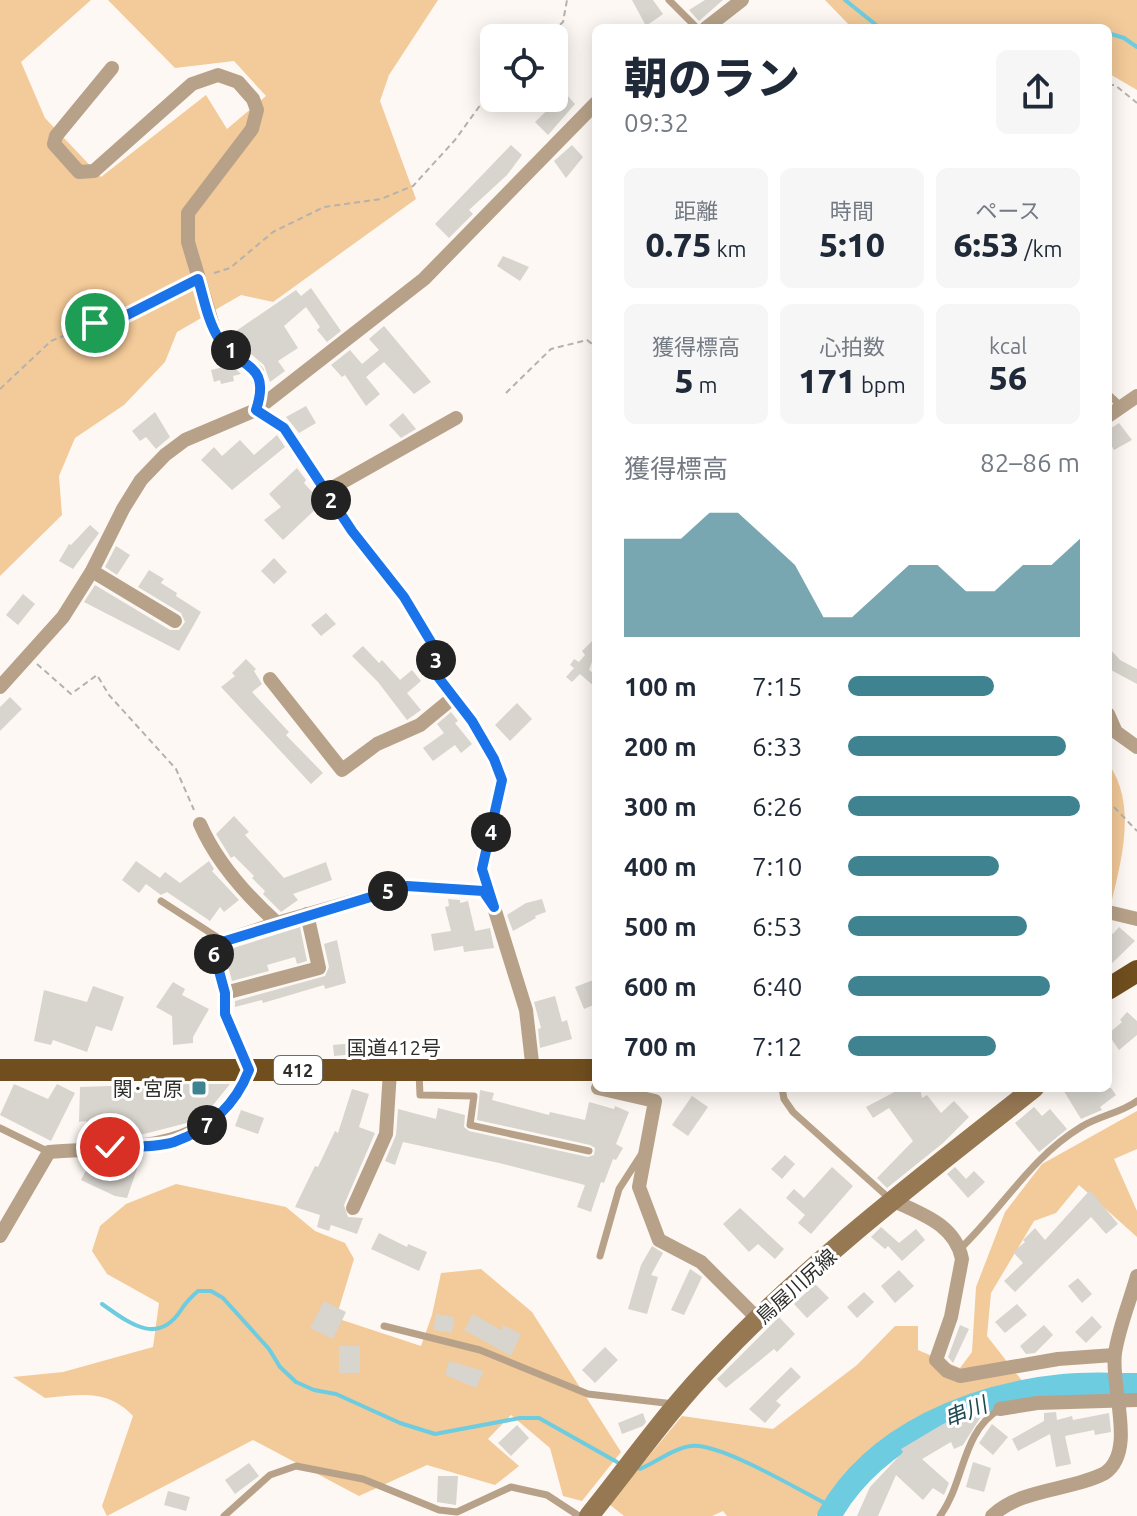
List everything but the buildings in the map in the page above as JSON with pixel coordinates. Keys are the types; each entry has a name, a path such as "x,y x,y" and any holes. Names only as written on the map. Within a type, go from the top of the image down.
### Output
{"highway":[{"path":"1112,987 1137,971"},
{"name":"国道412号","path":"0,1070 592,1070"}],"main road":[{"name":"鳥屋川尻線","path":"593,1513 677,1404 758,1319 892,1200 1029,1092"}],"street":[{"path":"711,24 742,0"},
{"path":"112,68 56,136 54,144 79,172 94,171 192,84 201,80 218,75 238,82 253,99 257,110 252,129 188,213 188,242 221,343 257,372 261,395 256,410"},
{"path":"0,687 63,617 92,571 141,480 165,455 185,440 256,410 424,279 592,107"},
{"path":"1112,413 1137,396"},
{"path":"256,410 284,428 352,531"},
{"path":"325,492 456,418"},
{"path":"92,571 175,621"},
{"path":"437,652 435,673 494,759 502,780 482,869 526,1010 533,1071"},
{"path":"270,679 342,770 377,744 420,725 454,697"},
{"path":"1112,723 1116,732 1137,747"},
{"path":"200,824 207,840 245,893 277,923"},
{"path":"0,1236 49,1152 172,1142 207,1126 240,1093 249,1070 225,1014 225,993 212,945 407,886 483,891 494,907"},
{"path":"1112,913 1137,919"},
{"path":"225,993 319,968 307,914"},
{"path":"353,1208 386,1134 390,1071"},
{"path":"616,1092 655,1101 639,1187 659,1240 701,1262 758,1319"},
{"path":"892,1200 932,1220 955,1236 960,1249 962,1259 951,1317 936,1360 947,1371 960,1376 1058,1359 1115,1360"},
{"path":"992,1516 1016,1502 1104,1474 1118,1463 1124,1447 1115,1360 1137,1276"},
{"path":"1000,1409 1120,1397 1137,1400"}],"lane":[{"path":"669,0 693,24"},
{"path":"1112,398 1121,407"},
{"path":"161,901 223,941"},
{"path":"418,1071 420,1095 474,1096 470,1125 589,1151"},
{"path":"783,1092 793,1112 892,1200"},
{"path":"960,1249 983,1227 1025,1173 1080,1127 1137,1101"},
{"path":"0,1128 49,1152"},
{"path":"600,1256 619,1189 645,1150"},
{"path":"384,1326 480,1350 588,1394 677,1404"},
{"path":"940,1516 959,1482 966,1452 975,1434 987,1417 1000,1409"},
{"path":"224,1516 270,1475 296,1466 363,1479 439,1510 457,1512 511,1487 547,1495 593,1513"}],"path":[{"path":"561,24 567,0"},
{"path":"1112,85 1137,103"},
{"path":"0,389 51,341 95,323 127,315 198,279 230,268 273,232 324,207 381,199 413,186 455,140 480,105"},
{"path":"506,393 551,349 587,340 592,344"},
{"path":"352,531 404,597 437,652"},
{"path":"27,656 71,694 97,675 109,695 176,769 200,824"},
{"path":"1114,807 1137,831"}],"shaded area":[{"path":"0,0 91,0 21,62 45,118 101,177 206,95 227,129 266,96 234,61 175,68 108,0 438,0 389,75 380,101 416,199 273,302 241,295 177,332 165,362 124,405 75,438 59,476 62,515 0,576"},
{"path":"825,0 1137,0 1137,90 1112,75 1112,24 848,24"},
{"path":"1112,770 1125,813 1112,900"},
{"path":"1137,1111 1137,1149 1114,1159 1137,1211 1137,1237 1079,1185 1056,1213 1034,1221 991,1293 987,1336 1030,1391 929,1412 851,1469 816,1516 727,1516 723,1511 712,1516 624,1516 609,1504 682,1416 773,1429 857,1365 895,1326 918,1326 918,1350 960,1368 972,1352 976,1287 1005,1212 1042,1164"},
{"path":"176,1184 286,1207 315,1231 345,1243 354,1259 336,1318 421,1346 432,1315 441,1273 481,1269 532,1312 621,1452 582,1501 563,1496 550,1448 511,1415 488,1439 519,1466 495,1485 427,1465 359,1496 253,1440 107,1516 102,1506 133,1416 103,1397 45,1398 13,1377 63,1372 153,1347 159,1303 107,1274 92,1251 100,1226 126,1204"}],"waterway":[{"path":"845,0 875,24"},
{"path":"1112,34 1137,47"},
{"path":"102,1304 132,1324 152,1329 172,1321 198,1291 211,1291 223,1298 269,1349 280,1367 296,1382 314,1390 336,1394 400,1423 435,1434 520,1418 539,1418 617,1462"},
{"name":"串川","path":"829,1516 849,1487 872,1462 900,1441 962,1409 1029,1391 1063,1386 1137,1385"},
{"path":"640,1469 678,1449 704,1447 741,1460 834,1508"}],"place":[{"name":"関･宮原","path":"199,1088"}],"route":[{"path":"95,323 127,315 198,279 221,343 257,372 261,395 256,410 284,428 352,531 404,597 437,652 435,673 472,721 502,780 482,869 494,907 483,891 407,886 212,945 225,993 225,1014 249,1070 240,1093 207,1126 172,1142 110,1147"}]}
